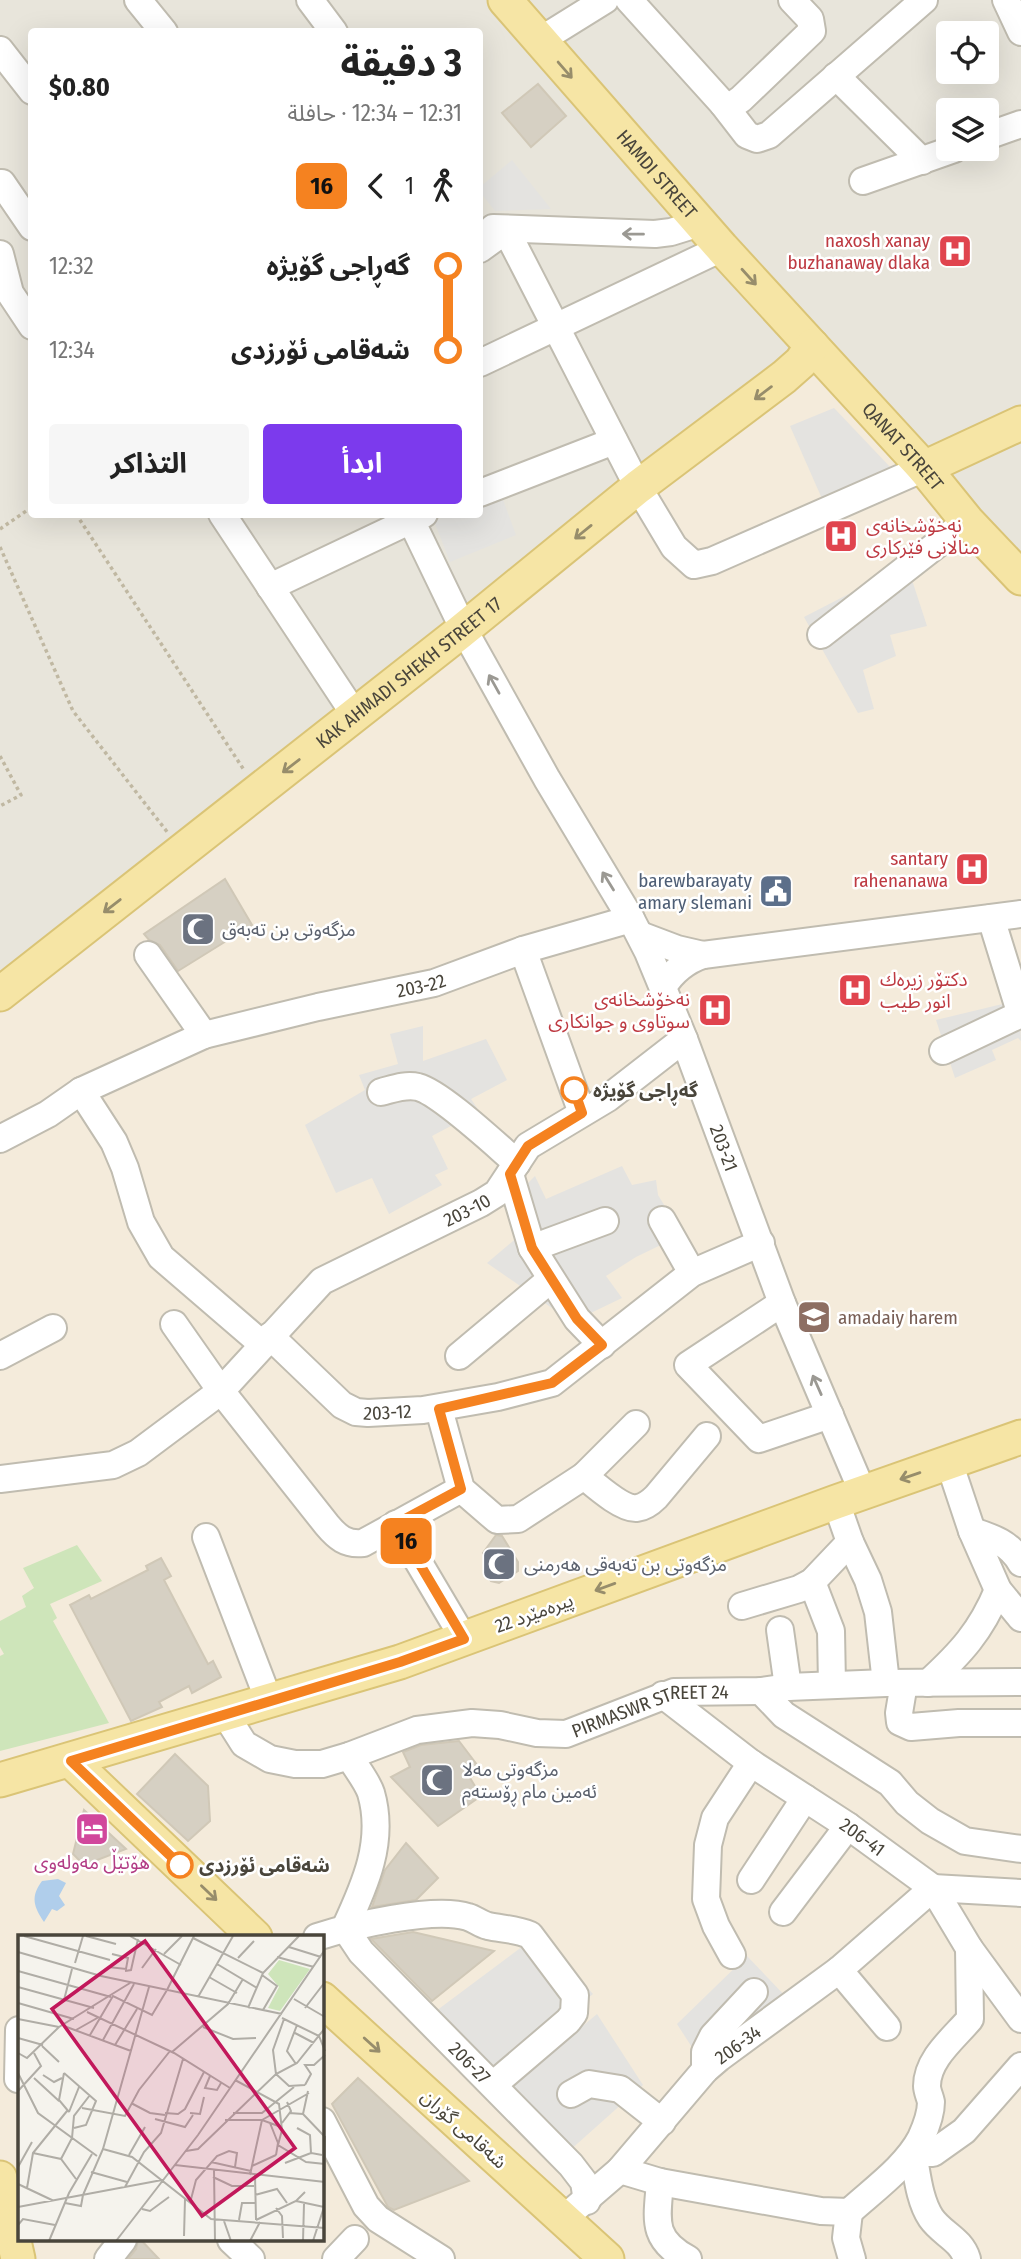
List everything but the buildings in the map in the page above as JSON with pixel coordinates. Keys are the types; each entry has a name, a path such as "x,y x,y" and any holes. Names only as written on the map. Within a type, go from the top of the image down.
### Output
{"main road":[{"name":"HAMDI STREET","path":"505,0 722,248 812,346"},
{"name":"QANAT STREET","path":"812,346 924,468 967,522 1021,579"},
{"name":"KAK AHMADI SHEKH STREET 17","path":"0,994 464,630 638,487 784,377 801,362 812,346"},
{"path":"924,468 1021,423"},
{"name":"22 پیرەمێرد","path":"3,1784 81,1770 225,1714 400,1662 849,1497 1021,1437"},
{"path":"81,1770 253,1935"},
{"name":"شەقامی گۆران","path":"324,2003 575,2210 593,2255"},
{"path":"0,2178 18,2259"}],"street":[{"path":"138,0 161,28"},
{"path":"310,0 331,28"},
{"path":"539,41 605,0"},
{"path":"629,0 723,104 747,135 757,139 769,135 924,0"},
{"path":"723,104 731,106 741,99 813,31 810,19 793,0"},
{"path":"1006,0 1021,32"},
{"path":"0,50 28,86"},
{"path":"836,76 922,161"},
{"path":"999,132 1021,124"},
{"path":"863,181 936,156"},
{"path":"1,183 28,186"},
{"path":"1,183 28,221"},
{"path":"486,230 655,234 700,223"},
{"path":"486,230 555,326 638,487 674,547 694,565 712,561 924,468"},
{"path":"483,362 722,248"},
{"path":"0,254 5,299 28,322"},
{"path":"483,492 614,441"},
{"path":"225,518 355,715"},
{"path":"270,587 411,518"},
{"name":"203-21","path":"416,518 464,630 547,779 635,927 684,1039 782,1303 830,1415 849,1497 850,1542 868,1580 906,1683 899,1713 900,1722 911,1727 959,1723 1021,1723"},
{"path":"821,635 967,522"},
{"path":"663,987 676,970 693,958 703,955 1021,914"},
{"path":"943,1051 1021,1015 991,918"},
{"path":"635,927 677,949 703,955"},
{"name":"203-22","path":"0,1139 48,1114 81,1091 204,1035 433,983 523,950 635,927"},
{"path":"523,950 582,1113"},
{"path":"148,955 204,1035"},
{"name":"203-10","path":"0,1479 113,1465 158,1440 221,1391 322,1281 471,1210 497,1192 528,1146 608,1098 684,1039"},
{"path":"381,1092 404,1086 420,1087 446,1104 513,1168 532,1248 577,1319 602,1345"},
{"name":"203-12","path":"81,1091 114,1142 125,1168 141,1222 161,1257 266,1340 342,1405 356,1412 391,1413 439,1409 552,1383 692,1273 761,1243"},
{"path":"662,1220 692,1273"},
{"path":"532,1248 605,1221"},
{"path":"459,1356 551,1279"},
{"path":"782,1303 688,1365 759,1439 830,1415"},
{"path":"174,1324 221,1391 327,1525 335,1534 352,1544 363,1542 461,1489"},
{"path":"0,1356 53,1328"},
{"path":"439,1409 461,1489 497,1520 517,1519 584,1476 636,1424"},
{"path":"584,1476 622,1503 637,1508 656,1497 707,1436"},
{"path":"949,1462 972,1531 998,1590 1021,1618"},
{"path":"396,1524 464,1639"},
{"path":"972,1531 997,1539 1017,1556 1021,1563"},
{"path":"206,1537 269,1701"},
{"path":"742,1606 799,1589 812,1582 850,1542"},
{"path":"812,1582 831,1631 832,1685"},
{"path":"906,1683 957,1656 986,1618 998,1590"},
{"path":"780,1630 788,1687"},
{"name":"PIRMASWR STREET 24","path":"225,1714 244,1744 270,1759 295,1764 322,1764 417,1731 472,1723 499,1725 537,1733 566,1734 674,1692 761,1691 832,1685 1021,1682"},
{"path":"761,1691 784,1715 890,1783 906,1803 930,1821 965,1841 1021,1849"},
{"name":"206-41","path":"663,1695 751,1763 848,1826 933,1888 970,1948 1021,2019"},
{"path":"345,1928 366,1883 377,1836 371,1792 349,1756"},
{"path":"732,1955 716,1926 706,1899 708,1845 715,1818 751,1763"},
{"path":"751,1880 804,1798"},
{"path":"783,1912 848,1826"},
{"path":"933,1888 1021,1893"},
{"name":"206-34","path":"575,2210 620,2170 705,2070 839,1970 933,1888"},
{"path":"323,1935 387,1919 450,1914 530,1935 575,1995 574,2013 493,2085"},
{"name":"206-27","path":"345,1928 361,1952 571,2165 584,2182 575,2210"},
{"path":"852,2259 846,2238 849,2212 912,2153 930,2115 931,2100 927,2087 931,2068 940,2052 971,2020 970,1948"},
{"path":"839,1970 887,2026"},
{"path":"705,2070 705,2052 713,2036 754,1992"},
{"path":"12,2084 18,2038"},
{"path":"912,2153 933,2153 964,2131 1021,2066"},
{"path":"571,2094 589,2084 620,2089 662,2122"},
{"path":"324,2125 366,2206 378,2219 441,2259"},
{"path":"912,2153 930,2217 964,2249 967,2259"},
{"path":"620,2170 660,2182 821,2211 849,2212"},
{"path":"660,2182 660,2238 671,2250 688,2259"},
{"path":"336,2259 355,2239"},
{"path":"108,2259 121,2242"},
{"path":"233,2242 251,2259"}],"path":[{"path":"0,529 28,510"},
{"path":"79,518 258,792"},
{"path":"0,547 73,711 182,851"},
{"path":"0,756 21,795 0,806"}],"shaded area":[{"path":"0,0 516,0 812,346 0,994"},
{"path":"526,0 1021,0 1021,575 924,468 825,335 561,43"},
{"path":"512,160 551,209 495,211 483,196 483,184"},
{"path":"812,346 1021,575 1021,2259 18,2259 0,2178 0,974"},
{"path":"834,408 891,468 823,501 790,426"},
{"path":"501,494 516,535 450,562 434,521 442,518 483,518 483,502"},
{"path":"903,566 913,583 927,626 890,635 896,656 863,670 874,709 858,713 804,617"},
{"path":"1019,1000 1021,1041 1018,1038 992,1050 996,1060 955,1078 936,1020"},
{"path":"423,1026 423,1061 486,1039 507,1080 471,1099 479,1111 432,1136 448,1169 435,1175 442,1185 389,1214 372,1178 336,1193 305,1125 365,1090 359,1075 398,1064 390,1034"},
{"path":"622,1166 632,1185 656,1180 658,1195 695,1255 669,1241 636,1257 606,1276 622,1298 572,1322 487,1263 532,1225 509,1202 535,1176 546,1199"},
{"path":"539,1934 593,1994 494,2074 432,2014"},
{"path":"747,1956 789,2000 702,2063 677,2024"},
{"path":"597,2014 643,2085 568,2152 507,2090"}],"green space":[{"path":"77,1545 102,1581 50,1604 57,1618 53,1621 109,1723 0,1751 0,1656 4,1654 0,1647 0,1621 26,1607 22,1596 34,1588 23,1568"}],"water":[{"path":"58,1879 66,1883 59,1896 65,1905 57,1911 52,1909 44,1922 36,1907 36,1892 42,1881"}],"bus line":[{"name":"16","path":"180,1865 71,1761 400,1662 464,1639 396,1524 461,1489 439,1409 552,1383 602,1345 577,1319 532,1248 510,1174 528,1146 582,1113 574,1090"}],"place":[{"name":"naxosh xanay buzhanaway dlaka","path":"955,251"},
{"name":"نەخۆشخانەی مناڵانی فێركاری","path":"841,536"},
{"name":"santary rahenanawa","path":"972,869"},
{"name":"barewbarayaty amary slemani","path":"776,891"},
{"name":"مزگەوتی بن تەبەق","path":"198,929"},
{"name":"دکتۆر زیرەك انور طیب","path":"855,990"},
{"name":"نەخۆشخانەی سوتاوی و جوانکاری","path":"715,1010"},
{"name":"گەڕاجی گۆیژە","path":"574,1090"},
{"name":"amadaiy harem","path":"814,1317"},
{"name":"مزگەوتی بن تەبەقی هەرمنی","path":"499,1564"},
{"name":"مزگەوتی مەلا ئەمین مام ڕۆستەم","path":"437,1780"},
{"name":"هۆتێڵ مەولەوی","path":"92,1829"},
{"name":"شەقامی ئۆرزدی","path":"180,1865"}]}
